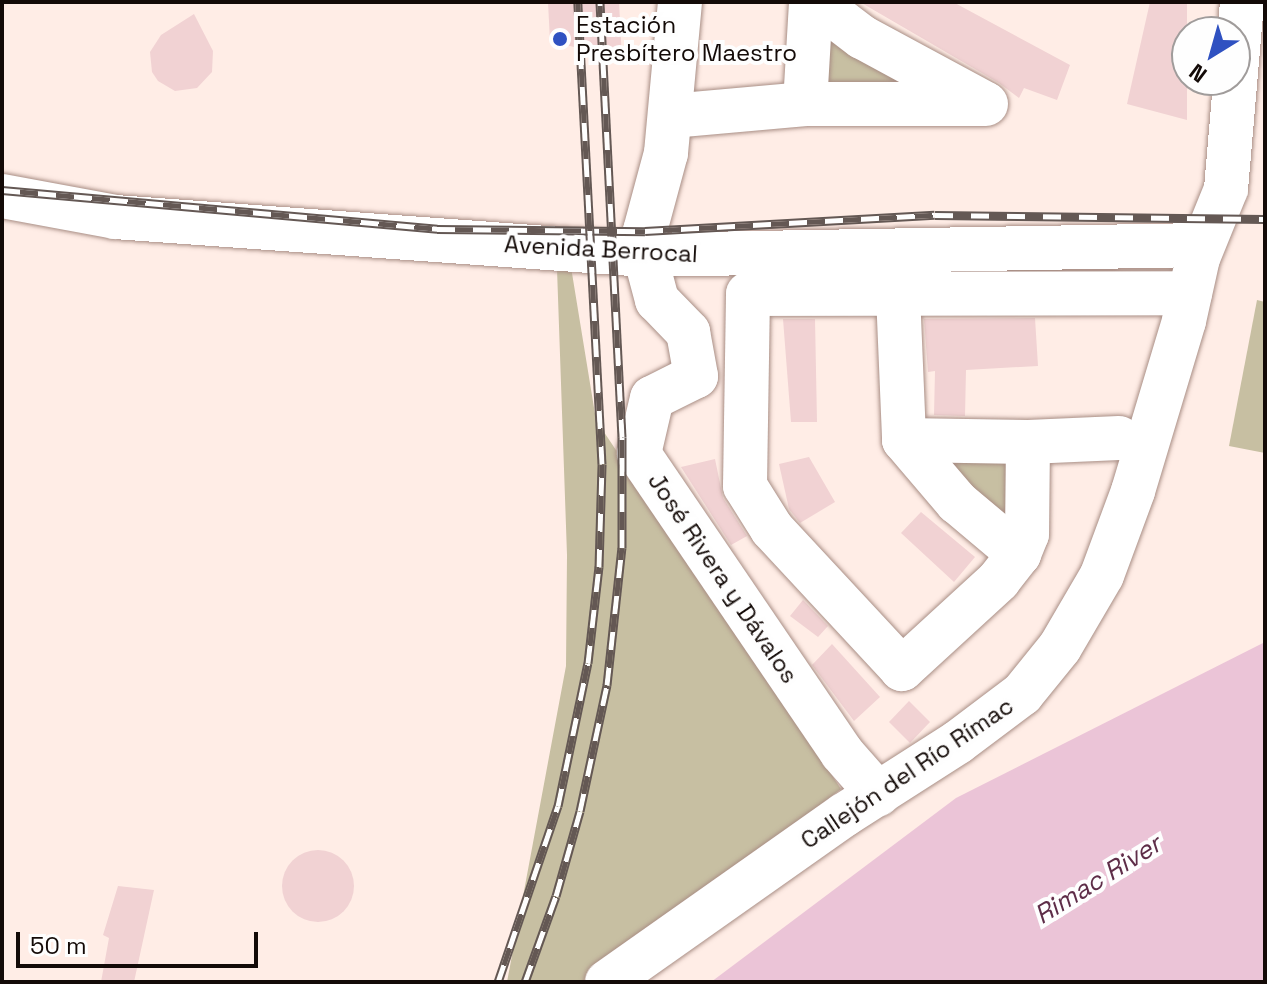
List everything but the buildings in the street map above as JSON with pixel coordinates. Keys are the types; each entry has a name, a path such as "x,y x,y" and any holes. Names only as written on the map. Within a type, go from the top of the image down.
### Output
{"street":[{"name":"José Rivera y Dávalos","path":"680,2 666,153 645,231 645,255 657,300 688,332 696,376 652,398 639,454 834,741 878,794"},
{"path":"805,104 813,2"},
{"path":"671,116 805,104 986,104 862,37 813,2"},
{"name":"Callejón del Río Rímac","path":"607,982 958,742 1022,694 1060,647 1102,575 1133,491 1206,233 1226,189 1242,2"},
{"name":"Avenida Berrocal","path":"2,196 115,217 645,255 1206,233"},
{"path":"1028,442 1027,534 1019,554 999,580 902,669 772,529 745,486 748,294 1190,293"},
{"path":"898,294 904,440 957,502 1019,554"},
{"path":"904,440 1028,442 1119,438"}],"shaded area":[{"path":"830,34 906,85 827,87"},
{"path":"571,267 596,420 841,789 586,982 507,982 566,666 567,555 557,269"},
{"path":"1257,300 1265,302 1265,453 1229,446"},
{"path":"904,440 1028,442 1027,534"}],"water":[{"name":"Rimac River","path":"1265,642 1265,982 711,982 956,798"}],"railway":[{"path":"498,982 558,806 588,663 599,567 602,464 578,2"},
{"path":"525,982 556,896 580,811 607,685 622,548 622,437 600,2"},
{"path":"2,190 437,229 645,231 935,215 1265,219"}],"place":[{"name":"Estación Presbítero Maestro","path":"560,39"}]}
